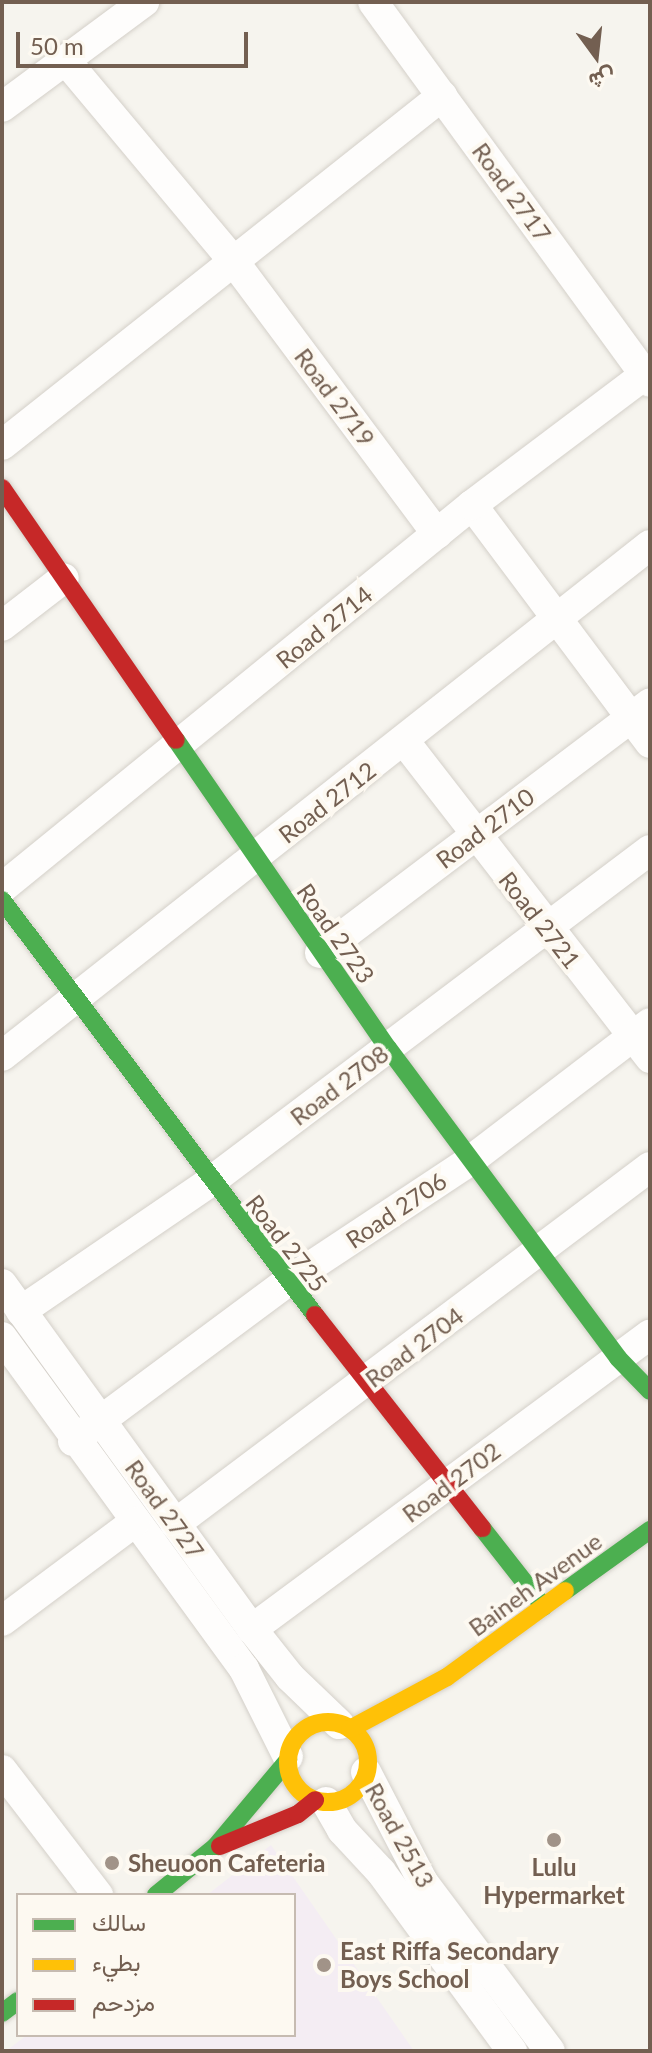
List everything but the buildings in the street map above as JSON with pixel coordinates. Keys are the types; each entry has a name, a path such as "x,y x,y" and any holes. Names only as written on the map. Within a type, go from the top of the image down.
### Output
{"street":[{"path":"2,107 67,62 144,2"},
{"name":"Road 2717","path":"373,2 648,376"},
{"name":"Road 2719","path":"67,62 232,259 437,534"},
{"path":"2,445 232,259 442,96"},
{"name":"Road 2714","path":"2,888 472,505 648,376"},
{"name":"Road 2723","path":"2,488 388,1048 618,1358 650,1391"},
{"path":"472,505 559,619 641,710 650,743"},
{"name":"Road 2712","path":"2,1056 405,742 650,545"},
{"path":"2,626 64,578"},
{"name":"Road 2710","path":"320,953 641,710"},
{"name":"Road 2721","path":"405,742 546,929 644,1039"},
{"name":"Road 2708","path":"21,1311 210,1182 650,850"},
{"name":"Road 2725","path":"2,900 210,1182 544,1607"},
{"name":"Road 2706","path":"73,1441 287,1282 471,1160 644,1039"},
{"name":"Road 2704","path":"175,1524 650,1167"},
{"name":"Road 2727","path":"2,1284 252,1629 290,1677 344,1727"},
{"name":"Road 2702","path":"252,1629 650,1334"},
{"name":"Road 2727","path":"2,1337 73,1441 244,1669 288,1758"},
{"path":"2,1621 135,1522"},
{"name":"Baineh Avenue","path":"344,1727 447,1677 650,1530"},
{"name":"Baineh Avenue","path":"412,1720 447,1677"},
{"path":"158,1893 215,1847 288,1758 306,1729 344,1727 364,1746 373,1763 352,1794 321,1801 298,1814 215,1847"},
{"path":"288,1758 292,1780 321,1801"},
{"name":"Road 2513","path":"373,1763 423,1882 550,2051"},
{"path":"2,1770 96,1893"},
{"name":"Road 2513","path":"321,1801 512,2051"}],"shaded area":[{"name":"East Riffa Secondary Boys School","path":"271,1845 414,2051 6,2051 24,2037 296,2037 296,1893 210,1893"}],"traffic: fast":[{"path":"176,740 388,1048 618,1358 650,1391"},
{"path":"2,900 315,1315"},
{"path":"482,1528 544,1607"},
{"path":"565,1591 650,1530"},
{"path":"158,1893 215,1847 288,1760"},
{"path":"2,2013 16,2002"}],"traffic: slow":[{"path":"350,1729 447,1677 565,1591"},
{"path":"328,1722 343,1725 356,1734 365,1747 368,1762 365,1777 356,1790 343,1799 328,1802 313,1799 300,1790 291,1777 288,1762 291,1747 300,1734 313,1725 328,1722"}],"traffic: jam":[{"path":"2,488 176,740"},
{"path":"315,1315 482,1528"},
{"path":"220,1846 298,1814 315,1800"}],"place":[{"name":"Lulu Hypermarket","path":"554,1840"},
{"name":"Sheuoon Cafeteria","path":"112,1863"},
{"name":"East Riffa Secondary Boys School","path":"324,1965"}]}
